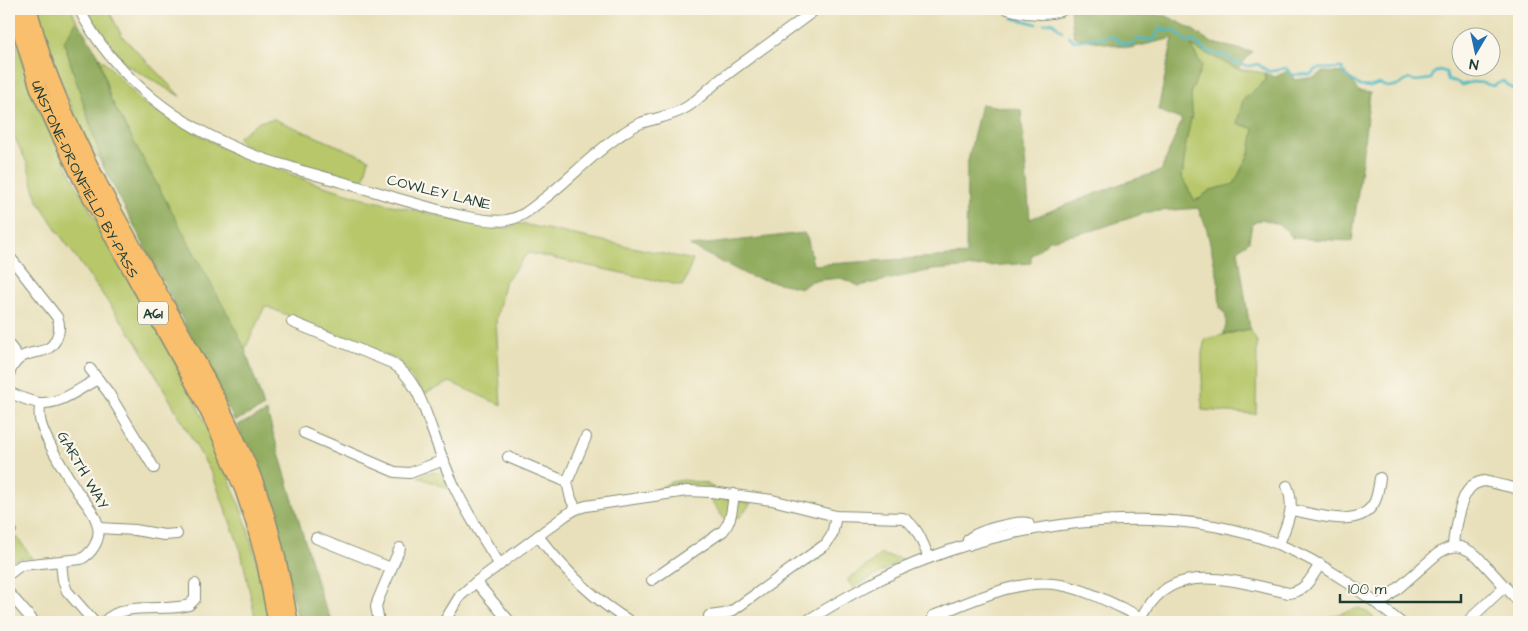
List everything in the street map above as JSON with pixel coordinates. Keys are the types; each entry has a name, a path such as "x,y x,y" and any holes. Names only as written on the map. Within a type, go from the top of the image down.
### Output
{"highway":[{"name":"UNSTONE-DRONFIELD BY-PASS","path":"14,9 39,90 59,134 83,183 200,395 220,436 243,490 254,523 265,564 276,622"},
{"name":"UNSTONE-DRONFIELD BY-PASS","path":"29,9 43,58 64,112 88,164 211,385 255,482 271,532 283,580 290,622"}],"street":[{"name":"COWLEY LANE","path":"80,9 104,49 131,80 169,111 226,144 255,156 432,208 475,218 498,221 519,217 562,185 626,131 639,124 686,108 719,80 816,9"},
{"path":"1007,9 1043,14 1065,9"},
{"path":"9,256 53,311 59,323 58,334 52,346 41,352 19,358 13,364 9,374"},
{"path":"292,322 398,367 422,400 455,488 468,513 500,564"},
{"path":"9,346 19,358"},
{"path":"90,369 123,416 154,468"},
{"path":"9,392 40,403 58,401 98,379"},
{"name":"GARTH WAY","path":"9,574 21,565 61,562 81,559 87,556 96,543 99,528 91,510 77,490 44,432 40,418 40,403"},
{"path":"304,433 394,472 410,473 444,460"},
{"path":"576,509 567,482 586,436"},
{"path":"508,457 567,482"},
{"path":"1292,510 1338,518 1354,518 1371,507 1376,496 1380,478"},
{"path":"1453,546 1456,523 1466,492 1470,488 1484,481 1519,489"},
{"path":"1279,544 1292,510 1291,495 1287,486"},
{"path":"444,622 460,596 476,582 576,509 687,491 734,494 772,500 836,516 903,518 913,526 929,558"},
{"path":"652,580 723,531 731,518 734,494"},
{"path":"709,616 732,611 826,544 832,535 836,516"},
{"path":"805,622 845,597 890,574 969,544 1031,530 1118,520 1171,521 1223,527 1279,544 1320,564 1400,622"},
{"path":"99,528 135,530 164,535 177,534"},
{"path":"538,536 573,577 597,599 631,622"},
{"path":"316,538 391,568"},
{"path":"1379,605 1436,555 1453,546 1469,550 1478,556 1519,602"},
{"path":"379,622 376,607 400,548"},
{"path":"61,562 62,580 67,591 94,622"},
{"path":"933,616 1018,586 1044,583 1063,585 1086,593 1142,620 1156,596 1180,582 1200,578 1218,579 1296,593 1307,584 1320,564"},
{"path":"476,582 510,622"},
{"path":"104,622 110,616 122,611 189,604 195,599 194,584"},
{"path":"1468,622 1505,586"},
{"path":"9,593 34,622"}],"green space":[{"path":"37,9 71,9 77,21 64,42 104,168 79,124 51,59"},
{"path":"87,9 108,9 122,36 181,97 125,64"},
{"path":"1070,9 1110,9 1167,16 1190,28 1212,43 1252,52 1238,69 1191,46 1202,66 1191,92 1192,114 1186,142 1182,178 1195,201 1211,190 1234,184 1250,152 1254,129 1237,123 1243,100 1265,81 1265,73 1275,77 1290,70 1294,80 1315,77 1324,72 1346,73 1358,91 1370,93 1352,241 1292,238 1283,227 1271,222 1262,219 1252,224 1249,241 1238,250 1250,329 1223,334 1226,326 1226,316 1220,307 1218,279 1206,226 1198,208 1148,212 1094,230 1050,240 1031,256 1031,263 932,270 859,286 841,278 811,281 802,288 751,277 690,246 804,233 808,240 813,265 966,255 967,165 981,104 1021,110 1030,219 1123,183 1161,171 1182,120 1158,110 1173,38 1130,48 1074,37"},
{"path":"9,16 33,98 76,184 187,384 221,457 247,525 270,622 256,622 241,551 213,476 140,347 58,232 37,199 27,163 9,126"},
{"path":"77,21 99,56 110,98 245,349 264,407 235,421 104,168 64,42"},
{"path":"1190,45 1237,69 1265,73 1265,81 1243,100 1237,123 1254,129 1251,149 1234,185 1211,190 1195,201 1182,178 1186,142 1192,114 1191,92 1202,66"},
{"path":"99,56 143,103 223,148 311,182 370,200 487,227 508,228 518,223 693,260 683,286 528,253 504,283 496,321 501,405 450,382 424,394 398,360 265,306 245,349 110,98"},
{"path":"274,119 369,159 363,182 255,153 237,138 258,122"},
{"path":"1250,329 1257,342 1256,414 1202,410 1202,353 1205,339"},
{"path":"267,412 323,603 333,622 298,622 287,568 238,425"},
{"path":"436,472 446,479 452,490 418,477"},
{"path":"683,480 705,483 714,488 650,493 671,482"},
{"path":"708,496 751,503 740,517 725,520"},
{"path":"9,538 18,538 32,558 20,558 9,564"},
{"path":"881,553 886,556 904,559 853,588 847,580"},
{"path":"1359,608 1367,612 1378,622 1313,622"}],"waterway":[{"path":"1013,18 1037,24"},
{"path":"1044,24 1052,22 1062,31"},
{"path":"1069,36 1074,41 1112,36 1120,42 1130,45 1138,39 1154,40 1160,28 1167,32 1173,29 1187,42 1194,41 1203,49 1228,57 1235,63 1249,66 1258,64 1271,71 1286,68 1291,75 1311,74 1316,69 1342,68 1345,75 1360,86 1370,87 1379,84 1388,87 1399,85 1409,79 1416,81 1431,79 1434,73 1439,70 1446,72 1448,81 1455,81 1462,85 1472,82 1493,86 1503,81 1513,89 1519,88"}]}
